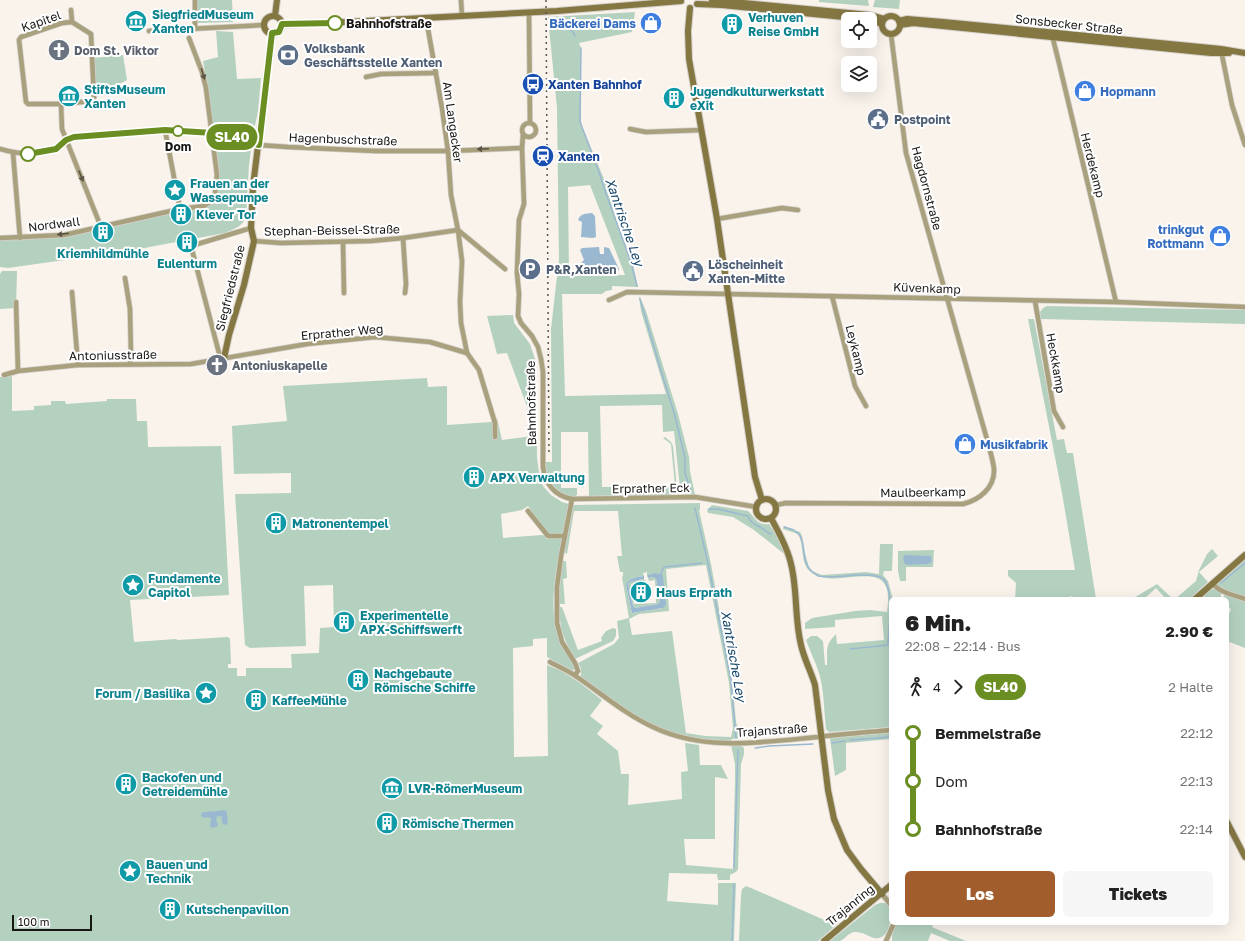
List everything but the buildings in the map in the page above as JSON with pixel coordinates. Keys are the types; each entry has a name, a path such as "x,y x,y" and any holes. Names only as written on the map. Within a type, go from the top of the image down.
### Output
{"street":[{"path":"195,0 196,29"},
{"path":"275,16 277,0"},
{"path":"461,0 462,16"},
{"path":"282,24 331,23 529,12 681,0 685,7 690,8"},
{"name":"Sonsbecker Straße","path":"712,0 874,15 883,22 884,31 891,34"},
{"path":"776,505 776,512 771,518 764,519 760,517 756,510 757,506 762,500 755,477 717,219 688,51 690,8 698,2 841,17"},
{"name":"Kapitel","path":"71,10 72,22"},
{"path":"523,135 530,137 536,133 535,126 530,123 529,12"},
{"path":"275,16 280,19 282,24 279,32 272,33 265,29 264,25 268,18 275,16"},
{"name":"Sonsbecker Straße","path":"883,22 888,17 892,16 896,18 899,23 907,19 922,20 1052,35 1221,52 1245,53"},
{"name":"Am Langacker","path":"426,18 448,151 451,195 462,261 460,302 467,353"},
{"name":"Sonsbecker Straße","path":"877,21 883,22"},
{"name":"Kapitel","path":"72,22 91,34 94,94 92,100 60,104 28,104 26,102 19,40 24,35 62,23 72,22"},
{"path":"891,34 897,31 899,23"},
{"path":"149,31 188,34 196,29 264,25"},
{"name":"Siegfriedstraße","path":"224,358 229,335 244,285 254,241 251,228 253,186 272,33"},
{"name":"Nordwall","path":"0,238 64,235 180,209 204,206 213,200 217,175 213,133 202,72 188,34"},
{"name":"Hagdornstraße","path":"891,34 906,153 947,299"},
{"name":"Herdekamp","path":"1052,35 1116,302"},
{"path":"1221,52 1232,105 1245,145"},
{"path":"366,77 381,74 436,73"},
{"path":"60,104 62,129 101,227"},
{"name":"Bahnhofstraße","path":"530,123 523,126 522,132 524,204 521,212 518,236 516,273 519,294 518,316 521,323 536,342 541,359 543,372 543,467 546,480 550,486"},
{"path":"630,129 646,132 702,130"},
{"path":"165,130 180,209"},
{"name":"Hagenbuschstraße","path":"66,140 74,137 165,130 213,133 259,145 376,151 448,151 522,148"},
{"path":"0,149 13,153 28,154 56,149 66,140"},
{"path":"13,153 20,238"},
{"path":"717,219 782,208 798,210"},
{"path":"218,353 191,246 251,228"},
{"path":"458,230 505,269"},
{"name":"Stephan-Beissel-Straße","path":"254,241 281,243 371,241 458,230"},
{"path":"403,238 406,284 405,293"},
{"path":"343,242 344,294"},
{"path":"125,278 130,308 130,364"},
{"path":"72,292 78,365"},
{"name":"Küvenkamp","path":"609,300 627,292 1116,302 1245,307"},
{"name":"Leykamp","path":"832,296 855,386 866,406"},
{"name":"Maulbeerkamp","path":"762,500 770,499 776,505 786,503 963,504 972,502 988,489 992,480 994,469 947,299"},
{"name":"Heckkamp","path":"1035,301 1054,411 1063,427"},
{"path":"16,302 18,371"},
{"name":"Erprather Weg","path":"224,358 307,344 375,337 430,342 467,353"},
{"path":"467,353 479,370 495,424 495,437"},
{"name":"Antoniusstraße","path":"4,376 18,371 78,365 191,364 224,358"},
{"name":"Erprather Eck","path":"550,486 560,495 572,499 695,497 757,506"},
{"path":"572,499 560,556 557,587 557,623 562,642 575,663 578,671 575,675"},
{"path":"528,511 548,536 565,536"},
{"path":"771,518 786,550 791,565 799,636 802,652 812,673 815,685 829,798 834,819 846,850 889,903"},
{"path":"1197,597 1245,555"},
{"path":"1212,583 1216,588 1245,600"},
{"name":"Trajanstraße","path":"550,662 575,675 620,708 654,728 683,738 698,741 750,744 889,730"},
{"path":"1229,826 1245,857"},
{"name":"Trajanring","path":"824,941 889,888"},
{"path":"886,941 893,925"}],"green space":[{"path":"198,0 232,0 233,22 198,23"},
{"path":"819,0 868,0 869,6 819,2"},
{"path":"875,0 900,0 899,9 873,7"},
{"path":"635,12 632,32 579,43 581,48 581,121 604,179 618,226 632,261 638,287 612,286 612,290 606,291 602,294 562,294 565,396 666,394 641,311 640,297 646,311 678,414 689,457 695,495 686,495 680,488 674,431 663,432 662,405 600,406 602,487 675,486 671,444 663,438 665,437 673,446 677,489 671,495 589,496 588,432 561,432 561,488 577,488 577,495 573,497 556,489 547,474 545,462 552,462 551,329 559,259 557,108 548,17","holes":["590,185 625,275 569,276 568,187"]},
{"path":"216,31 233,32 237,79 261,78 258,111 249,165 246,217 242,223 225,233 128,251 8,268 0,267 0,238 64,235 204,206 213,200 217,175 203,61 218,57"},
{"path":"123,55 127,80 96,97 93,58"},
{"path":"2,271 17,271 16,308 0,309 0,274"},
{"path":"1047,306 1245,310 1245,324 1041,319 1040,312"},
{"path":"513,315 514,323 530,344 536,362 537,458 540,479 543,486 551,495 562,502 569,504 563,534 548,535 528,506 522,510 501,514 503,538 542,535 546,536 546,539 562,539 554,587 555,624 558,635 566,652 576,667 573,671 547,657 547,638 533,639 533,646 513,648 514,757 548,756 547,665 555,668 576,680 602,700 590,716 603,726 597,734 618,751 621,774 629,774 628,805 682,799 681,772 688,771 685,743 699,745 700,765 721,765 728,779 715,777 715,839 684,839 686,865 733,869 735,764 731,745 740,745 744,748 741,764 738,869 730,875 730,880 718,880 717,874 669,873 667,901 718,905 718,883 736,883 734,941 0,941 0,377 12,376 12,411 34,410 34,406 51,405 51,401 65,401 66,404 107,401 107,399 136,399 137,421 147,421 148,447 221,446 229,595 130,600 134,642 228,637 230,639 231,664 228,664 228,668 237,668 237,676 246,676 246,668 292,668 291,654 319,653 320,628 334,627 333,585 304,586 306,646 250,648 245,645 235,494 291,493 291,473 234,474 232,426 287,421 283,386 427,378 428,387 447,386 447,425 491,422 497,418 502,440 532,436 531,417 507,353 497,354 487,316"},
{"path":"1028,319 1034,319 1057,440 1064,439 1067,453 1073,453 1096,597 1015,597 1016,583 1008,576 1008,570 1075,570 1062,493"},
{"path":"700,503 699,510 711,564 732,681 736,722 741,738 731,740 704,739 678,735 661,729 640,719 581,677 581,668 578,663 614,644 619,638 617,621 629,618 622,577 623,572 620,572 617,556 622,556 618,511 574,511 567,554 564,552 573,505","holes":["706,565 729,683 733,728 731,737 705,736 686,733 672,631 632,635 629,619 639,614 669,611 666,569","647,572 647,575 655,573 662,574 663,608 632,613 626,585 631,579 644,576 643,573"]},
{"path":"712,505 748,511 762,524 769,524 785,553 754,530 733,517 708,513 707,510"},
{"path":"784,526 800,532 809,567 812,571 822,575 866,572 879,574 880,544 893,544 892,571 884,571 883,575 888,581 892,597 889,597 889,727 829,732 826,729 821,680 806,640 811,636 817,636 823,641 825,665 827,665 828,645 836,634 837,644 884,640 882,616 835,620 835,627 805,629 805,623 812,618 855,611 870,610 887,612 888,593 883,582 875,577 863,576 823,578 812,573 805,565 798,534 783,529"},
{"path":"1212,549 1218,556 1199,572 1208,582 1191,597 1177,597 1196,581 1199,570 1207,554"},
{"path":"934,550 933,567 906,567 906,581 900,581 898,571 898,551"},
{"path":"1245,559 1245,597 1222,590 1216,584"},
{"path":"561,561 566,561 567,578 563,579 565,604 559,604"},
{"path":"653,577 656,579 660,601 658,604 635,608 633,606 628,584 630,582 644,579 645,581 631,584 634,604 656,603 655,580 649,581 648,578"},
{"path":"1157,584 1171,597 1164,597 1156,588 1146,597 1135,597"},
{"path":"1211,588 1221,592 1221,597 1201,597"},
{"path":"1225,594 1245,601 1245,648 1229,642 1229,614 1231,609 1229,608 1229,597 1223,597"},
{"path":"560,607 562,607 578,650 602,641 601,638 606,631 613,628 616,629 616,636 613,641 575,659 568,647 561,628"},
{"path":"889,733 889,739 846,743 846,770 835,776 830,738"},
{"path":"746,886 836,925 818,941 739,941 741,895 742,889"},
{"path":"885,903 889,906 889,925 883,936 874,938 863,933 853,932 840,941 830,941 875,905"},
{"path":"896,925 933,925 932,927 966,941 950,941 931,933 928,941 892,941 892,935"}],"water":[{"path":"592,213 595,216 596,237 581,237 582,222 578,220 582,215"},
{"path":"599,247 600,254 604,254 604,247 609,248 619,269 618,271 582,271 581,263 584,260 580,250 582,248"},
{"path":"905,555 931,556 932,562 928,564 907,565 904,563 903,558"},
{"path":"655,573 662,574 666,605 663,608 632,613 626,585 627,583 633,578 644,576 644,579 630,582 628,584 633,606 635,608 658,604 660,601 656,579 653,577 648,578 647,575"}],"waterway":[{"name":"Xantrische Ley","path":"564,25 573,32 575,36"},
{"name":"Xantrische Ley","path":"581,48 580,122 631,262 637,286"},
{"name":"Xantrische Ley","path":"640,299 675,416 685,458 685,473 691,492"},
{"name":"Xantrische Ley","path":"695,508 708,563 731,680 736,738"},
{"path":"709,509 718,509 748,516 752,522 771,534"},
{"path":"784,527 794,530"},
{"path":"796,532 803,542 808,567 818,576 877,576 885,581 890,597"},
{"path":"660,575 664,567 702,563"},
{"path":"1221,583 1245,563"},
{"path":"850,649 888,645 889,632"},
{"path":"850,740 889,737"},
{"path":"832,743 845,741"},
{"path":"755,748 813,744"},
{"name":"Xantrische Ley","path":"734,868 738,750"},
{"path":"204,815 224,813 225,822"},
{"path":"211,814 214,816 213,825 215,824"},
{"name":"Xantrische Ley","path":"732,941 734,884"}],"railway":[{"path":"546,0 549,455"}],"bus line":[{"name":"SL40","path":"28,154 56,149 66,140 74,137 150,130 213,133 259,145 272,33 274,34 279,32 282,24 335,23"}],"place":[{"name":"SiegfriedMuseum Xanten","path":"136,21"},
{"name":"Bahnhofstraße","path":"335,23"},
{"name":"Bäckerei Dams","path":"651,23"},
{"name":"Verhuven Reise GmbH","path":"732,24"},
{"name":"Dom St. Viktor","path":"59,50"},
{"name":"Volksbank Geschäftsstelle Xanten","path":"288,55"},
{"name":"Xanten Bahnhof","path":"533,84"},
{"name":"Hopmann","path":"1085,91"},
{"name":"StiftsMuseum Xanten","path":"69,96"},
{"name":"Jugendkulturwerkstatt eXit","path":"674,98"},
{"name":"Postpoint","path":"878,119"},
{"name":"Dom","path":"178,131"},
{"name":"Xanten","path":"543,156"},
{"name":"Frauen an der Wassepumpe","path":"175,190"},
{"name":"Klever Tor","path":"181,214"},
{"name":"Kriemhildmühle","path":"103,232"},
{"name":"trinkgut Rottmann","path":"1220,236"},
{"name":"Eulenturm","path":"187,242"},
{"name":"P&R,Xanten","path":"530,269"},
{"name":"Löscheinheit Xanten-Mitte","path":"693,271"},
{"name":"Antoniuskapelle","path":"217,365"},
{"name":"Musikfabrik","path":"965,444"},
{"name":"APX Verwaltung","path":"474,477"},
{"name":"Matronentempel","path":"276,523"},
{"name":"Fundamente Capitol","path":"133,585"},
{"name":"Haus Erprath","path":"641,592"},
{"name":"Experimentelle APX-Schiffswerft","path":"344,622"},
{"name":"Nachgebaute Römische Schiffe","path":"358,680"},
{"name":"Forum / Basilika","path":"206,693"},
{"name":"KaffeeMühle","path":"256,700"},
{"name":"Backofen und Getreidemühle","path":"126,784"},
{"name":"LVR-RömerMuseum","path":"392,788"},
{"name":"Römische Thermen","path":"387,823"},
{"name":"Bauen und Technik","path":"130,871"},
{"name":"Kutschenpavillon","path":"170,909"}]}
